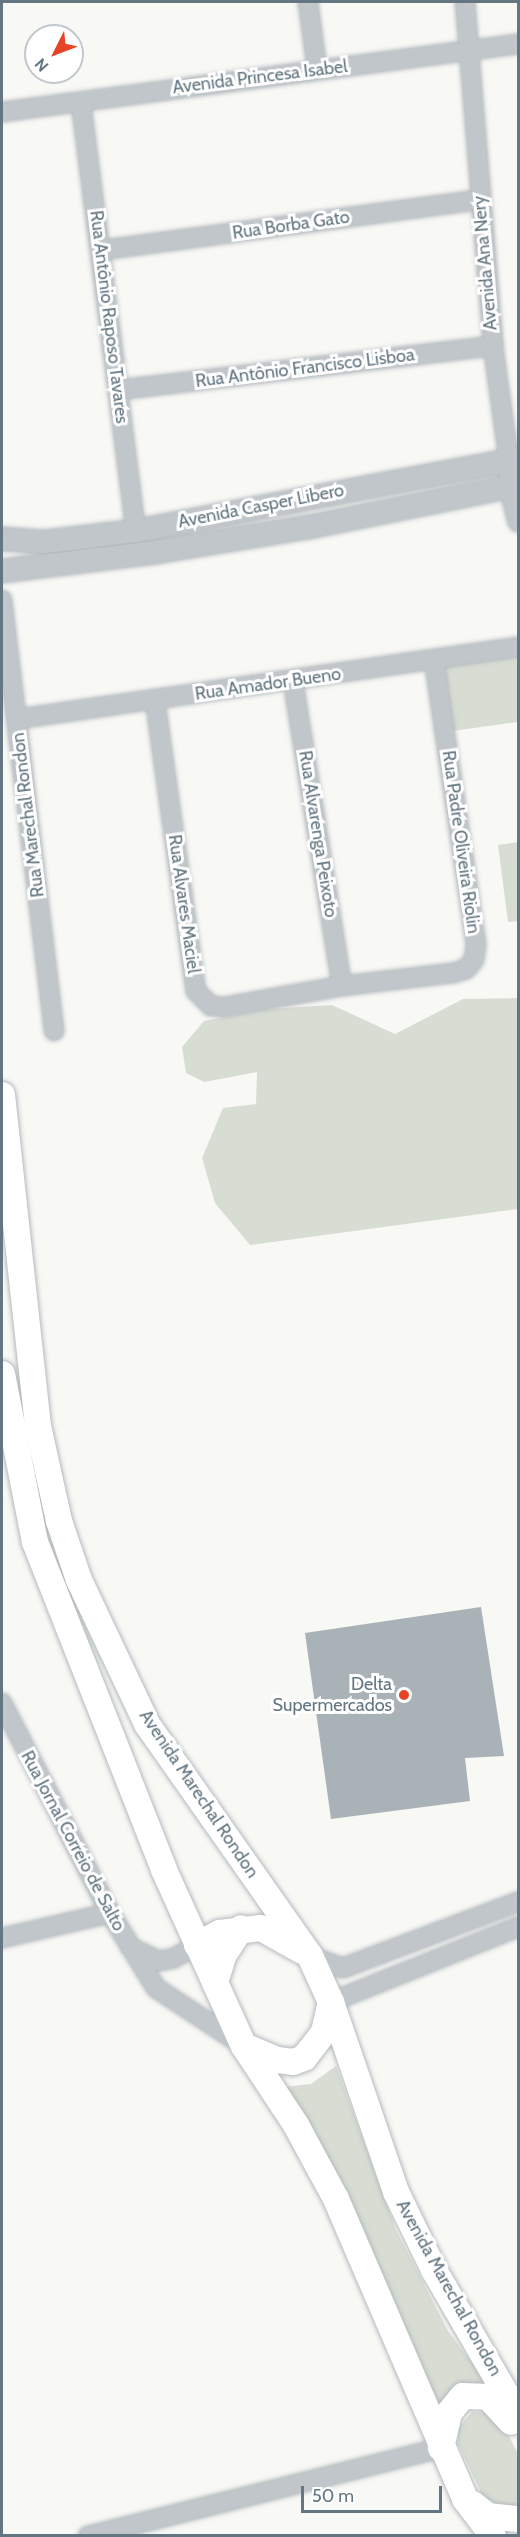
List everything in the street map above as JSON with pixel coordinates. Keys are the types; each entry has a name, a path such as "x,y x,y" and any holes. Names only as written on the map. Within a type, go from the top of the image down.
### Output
{"main road":[{"name":"Avenida Marechal Rondon","path":"2,1095 38,1426 59,1521 79,1580 147,1724 310,1956 331,2002 396,2192 434,2270 519,2415"},
{"path":"2,1374 35,1542 197,1945 244,2046 296,2125 336,2199 441,2448 465,2499 493,2535"},
{"path":"197,1945 241,1928 261,1928 278,1935 310,1956"},
{"path":"215,1983 223,1956 241,1928"},
{"path":"244,2046 277,2060 304,2058 324,2032 331,2002"},
{"path":"441,2448 449,2413 463,2396 488,2397 519,2431"},
{"path":"465,2499 488,2516 519,2519"}],"street":[{"path":"308,2 317,69"},
{"name":"Avenida Ana Nery","path":"465,2 479,200 493,346 514,461 514,486 519,522"},
{"name":"Avenida Princesa Isabel","path":"2,112 519,44"},
{"name":"Rua Antônio Raposo Tavares","path":"81,103 103,250 135,531"},
{"name":"Rua Borba Gato","path":"103,250 479,200"},
{"name":"Rua Antônio Francisco Lisboa","path":"118,390 493,346"},
{"name":"Avenida Casper Libero","path":"2,539 45,542 135,531 396,480 514,461"},
{"name":"Avenida Casper Libero","path":"2,571 168,550 514,486"},
{"name":"Rua Marechal Rondon","path":"2,600 54,1031"},
{"name":"Rua Amador Bueno","path":"17,719 519,647"},
{"name":"Rua Padre Oliveira Riolin","path":"342,986 453,973 466,969 474,960 476,944 434,659"},
{"name":"Rua Alvarenga Peixoto","path":"293,681 342,986"},
{"name":"Rua Alvares Maciel","path":"155,700 196,991 211,1006 224,1006 342,986"},
{"name":"Rua Jornal Correio de Salto","path":"2,1703 110,1913 128,1946 156,1988 244,2046"},
{"path":"310,1956 343,1968 519,1902"},
{"path":"2,1938 110,1913"},
{"path":"331,2002 519,1927"},
{"name":"Rua Jornal Correio de Salto","path":"128,1946 159,1961 174,1958 197,1945"},
{"path":"88,2535 441,2448"}],"shaded area":[{"path":"518,647 518,722 445,732 434,659"},
{"path":"518,842 518,921 508,922 498,845"},
{"path":"518,998 518,1209 250,1245 215,1203 202,1158 223,1108 256,1104 257,1072 204,1082 186,1073 182,1047 204,1021 267,1009 332,1005 395,1034 463,999"},
{"path":"336,2066 396,2230 448,2331 486,2382 448,2394 433,2416 284,2087 311,2084"},
{"path":"472,2412 491,2413 503,2424 518,2454 518,2503 511,2507 496,2508 484,2499 458,2444 459,2427"}],"building":[{"name":"Delta Supermercados","path":"481,1607 504,1756 465,1758 470,1801 331,1819 305,1633"}],"place":[{"name":"Delta Supermercados","path":"404,1695"}]}
